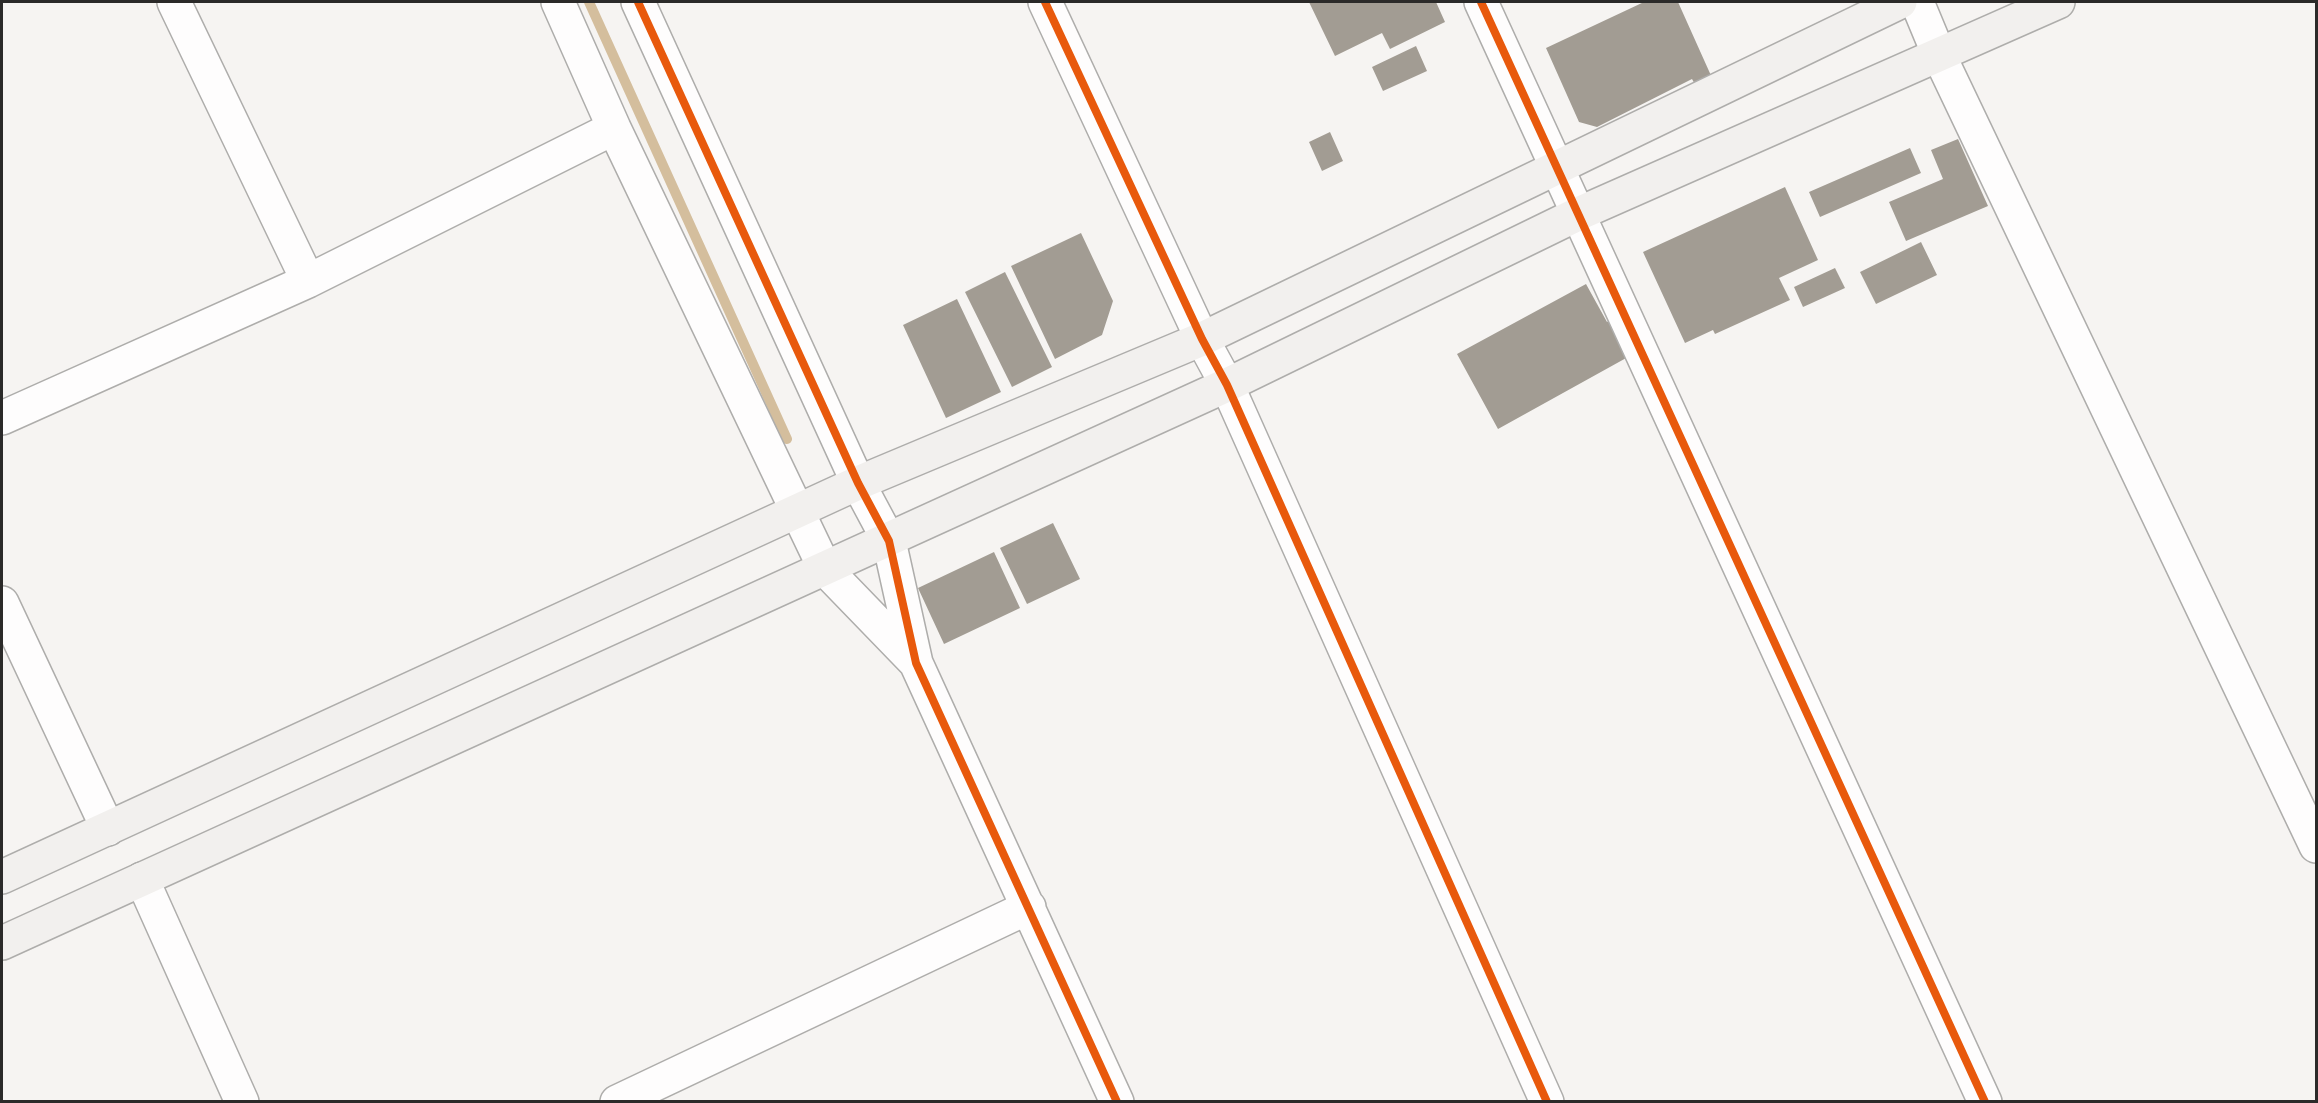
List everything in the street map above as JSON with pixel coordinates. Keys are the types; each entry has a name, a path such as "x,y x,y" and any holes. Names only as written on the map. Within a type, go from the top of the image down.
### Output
{"main road":[{"path":"2,877 858,483 1202,339 1556,166 1900,2"},
{"path":"2,943 825,569 862,549 889,541 1227,385 1578,214 2058,2"}],"street":[{"path":"174,2 308,281"},
{"path":"558,2 614,128 825,569 916,663"},
{"path":"638,2 858,483 889,541 916,663 1118,1101"},
{"path":"1045,2 1202,339 1227,385 1547,1101"},
{"path":"1481,2 1985,1101"},
{"path":"1917,2 1939,55 2316,846"},
{"path":"2,418 308,281 614,128"},
{"path":"2,603 108,830"},
{"path":"142,879 242,1101"},
{"path":"617,1101 657,1093 1029,907"}],"building":[{"path":"1309,2 1436,2 1445,22 1390,49 1382,33 1335,56"},
{"path":"1644,2 1678,2 1713,80 1697,88 1692,79 1597,127 1579,122 1546,48"},
{"path":"1416,46 1427,71 1383,91 1372,67"},
{"path":"1330,132 1343,161 1322,171 1309,142"},
{"path":"1958,139 1988,206 1906,241 1889,202 1943,179 1931,150"},
{"path":"1910,148 1921,173 1820,217 1809,192"},
{"path":"1785,187 1818,260 1779,278 1790,300 1715,334 1713,330 1685,343 1643,252"},
{"path":"1081,233 1113,301 1102,335 1055,359 1011,266"},
{"path":"1921,242 1937,275 1876,304 1860,272"},
{"path":"1835,268 1845,288 1803,307 1794,287"},
{"path":"1005,272 1052,367 1012,387 965,292"},
{"path":"1586,284 1607,322 1617,316 1637,352 1498,429 1457,354"},
{"path":"957,299 1001,392 946,418 903,325"},
{"path":"1053,523 1080,579 1027,604 1000,548"},
{"path":"994,552 1020,608 944,644 918,588"}],"waterway":[{"path":"589,2 787,439"}],"cycle path":[{"path":"638,2 858,483 889,541 916,663 1117,1102"},
{"path":"1045,2 1202,339 1227,385 1547,1102"},
{"path":"1481,2 1985,1102"}]}
